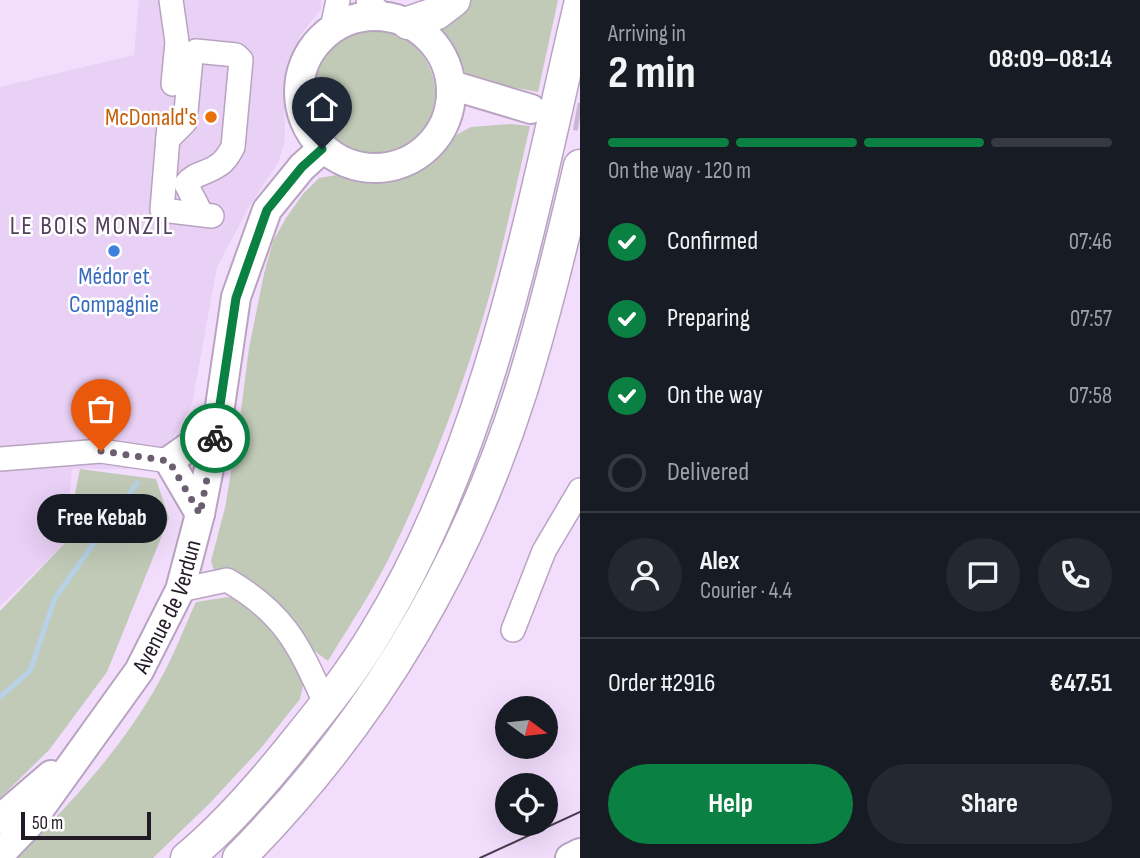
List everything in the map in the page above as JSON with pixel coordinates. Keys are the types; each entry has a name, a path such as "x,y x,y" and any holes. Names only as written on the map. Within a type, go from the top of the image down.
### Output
{"highway":[{"path":"386,13 437,13 454,0"},
{"path":"187,858 270,774 326,705 376,632 418,555 484,392 525,242 580,5"},
{"path":"239,858 302,791 369,705 433,601 458,552 520,394 552,284 580,166"}],"main road":[{"path":"386,13 429,38 444,60 451,85 448,115 437,138 418,156 394,167 369,169 343,163 322,149 304,120 298,86 303,64 315,44 332,28 347,20 386,13"},
{"path":"448,115 531,109 451,85"},
{"name":"Avenue de Verdun","path":"0,854 29,824 139,671 180,590 200,514 217,427 236,298 267,210 302,167 322,149"},
{"path":"200,514 169,461 217,427"},
{"name":"Avenue de Verdun","path":"0,819 90,741"},
{"path":"570,858 580,853"}],"street":[{"path":"168,139 185,122 191,58 196,51 236,55 241,60 233,147 218,166 191,177 186,184 206,215 162,210 168,139 177,42 171,0"},
{"path":"332,28 338,0"},
{"path":"0,459 101,451 169,461"},
{"path":"513,630 544,551 580,490"},
{"path":"180,590 227,580 247,591 279,619 299,647 326,705"}],"shaded area":[{"path":"139,0 321,0 321,9 300,36 284,90 285,140 279,161 249,207 217,267 192,404 158,469 72,469 65,543 0,606 0,87 134,55"}],"green space":[{"path":"463,0 558,0 538,92 474,80 467,75 434,22"},
{"path":"372,30 396,35 416,49 430,69 435,93 430,117 416,137 396,151 372,156 348,151 328,137 314,117 309,93 314,69 328,49 348,35"},
{"path":"511,124 530,126 496,271 462,382 435,455 388,560 328,661 301,641 245,581 214,571 211,561 225,508 249,348 273,241 303,194 319,178 337,175 376,181 401,176 422,167 456,135 471,127"},
{"path":"80,469 156,479 169,518 107,672 49,750 0,798 0,611 65,543"},
{"path":"228,597 251,601 269,615 304,681 300,699 261,748 210,803 153,858 16,858 76,796 129,729 165,671 196,602"}],"waterway":[{"path":"0,697 30,671 55,598 137,483"}],"tunnel":[{"path":"534,109 580,117"}],"tram line":[{"path":"480,858 580,812"}],"way so far":[{"path":"101,451 169,461 200,514 215,438"}],"place":[{"name":"McDonald's","path":"211,117"},
{"name":"Médor et Compagnie","path":"114,251"},
{"name":"Free Kebab","path":"101,451"}],"district":[{"name":"LE BOIS MONZIL","path":"92,225"}],"route":[{"path":"215,438 236,298 267,210 302,167 322,149"}]}
